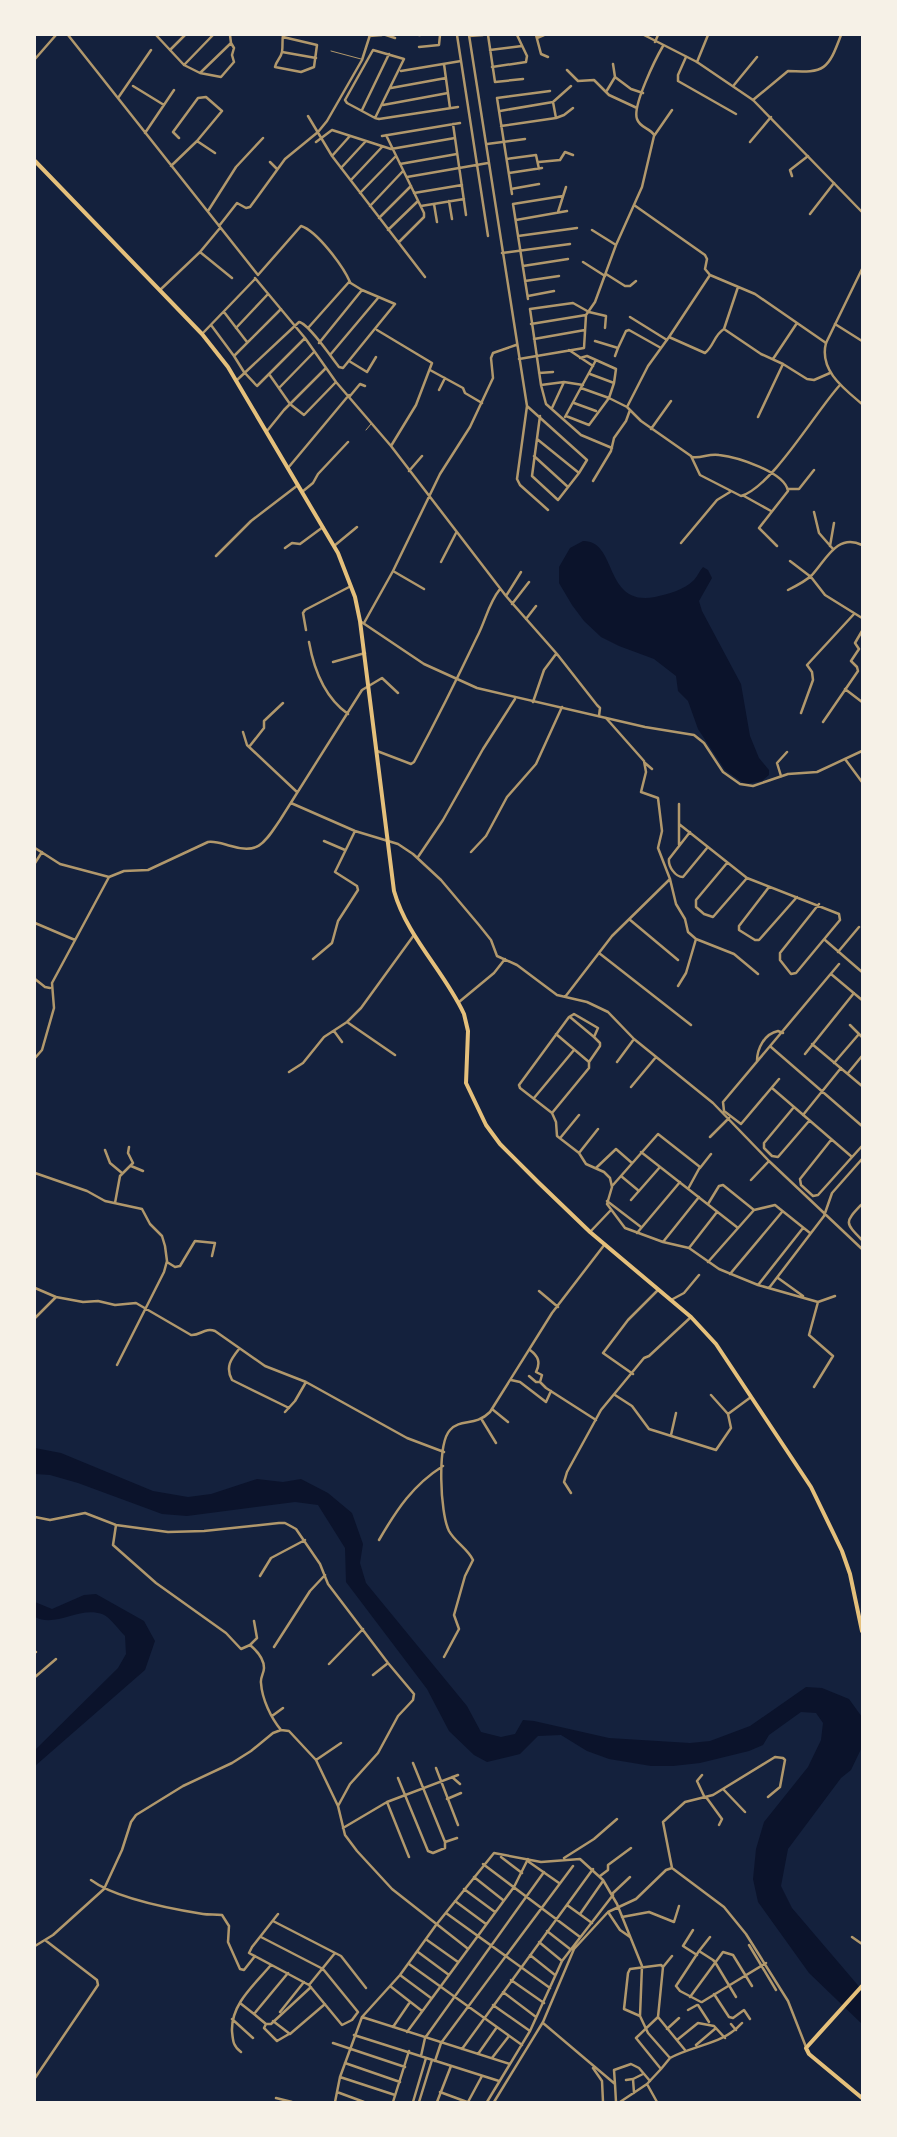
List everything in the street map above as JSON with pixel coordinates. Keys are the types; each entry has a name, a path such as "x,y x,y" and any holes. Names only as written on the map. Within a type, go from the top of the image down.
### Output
{"main road":[{"path":"35,161 202,334 237,380 334,546 351,586 362,622 364,653 387,840 396,898 414,935 464,1014 468,1031 466,1083 486,1125 500,1144 528,1173 590,1232 690,1317 716,1344 799,1468 828,1521 850,1574 862,1631"},
{"path":"862,1986 806,2048 809,2054 862,2098"}],"street":[{"path":"35,59 56,35"},
{"path":"68,35 258,275"},
{"path":"170,50 185,35"},
{"path":"184,64 213,35"},
{"path":"157,36 184,64 200,73 218,77 223,76 235,61 232,56 234,48 230,35"},
{"path":"159,290 200,252 237,203 246,208 250,207 284,159 318,132 337,105 362,60 370,36 384,35 395,38"},
{"path":"418,47 440,45 440,35"},
{"path":"457,35 480,165 488,236"},
{"path":"482,35 469,36 502,253 513,345 519,359 526,406 517,481 548,510"},
{"path":"488,35 495,83 523,79"},
{"path":"492,67 526,62 527,56 517,35"},
{"path":"544,35 536,37 541,54 548,57"},
{"path":"644,35 697,62 734,85 753,100 862,212"},
{"path":"656,42 658,35"},
{"path":"697,62 708,35"},
{"path":"753,100 788,71 806,74 824,68 836,50 841,35"},
{"path":"283,36 318,46 314,67 301,72 278,68 275,63 282,52 283,36"},
{"path":"200,73 231,43"},
{"path":"490,50 522,46"},
{"path":"654,136 652,131 638,122 637,108 653,65 663,46"},
{"path":"118,99 151,50"},
{"path":"375,118 400,71 404,59 372,50 345,100 347,103 375,118 384,119 458,107"},
{"path":"282,52 316,58"},
{"path":"362,110 389,54"},
{"path":"686,57 678,75 678,81 736,114"},
{"path":"734,85 757,57"},
{"path":"400,71 461,61"},
{"path":"444,64 450,108"},
{"path":"606,92 615,77 613,64"},
{"path":"567,70 578,81 594,80 606,92 637,108"},
{"path":"615,77 631,89 643,93"},
{"path":"391,88 446,78"},
{"path":"133,86 164,105"},
{"path":"500,111 553,102 571,86"},
{"path":"145,133 174,90"},
{"path":"512,194 498,97 550,91"},
{"path":"382,105 448,93"},
{"path":"170,166 197,141 222,112 204,96 196,100 173,132 179,138"},
{"path":"553,102 556,118"},
{"path":"502,126 556,118 564,116 574,108"},
{"path":"531,324 586,315 589,312 646,174 654,136 672,110"},
{"path":"308,116 332,156 424,277"},
{"path":"750,142 771,117"},
{"path":"382,136 460,122"},
{"path":"453,124 466,215"},
{"path":"316,142 331,130 391,149 455,138"},
{"path":"386,135 391,149 421,206 424,217 399,242"},
{"path":"332,156 350,136"},
{"path":"208,210 236,167 263,138"},
{"path":"486,144 525,139"},
{"path":"197,141 215,153"},
{"path":"341,168 365,142"},
{"path":"351,180 382,147"},
{"path":"538,162 560,160 565,152 573,155"},
{"path":"400,164 457,154"},
{"path":"507,159 536,155 540,168 509,173"},
{"path":"792,176 790,170 808,156"},
{"path":"360,193 396,157"},
{"path":"270,162 278,169"},
{"path":"406,178 487,163"},
{"path":"370,206 404,171"},
{"path":"810,214 834,182"},
{"path":"511,189 539,184"},
{"path":"414,193 462,185"},
{"path":"379,218 410,186"},
{"path":"558,213 566,187"},
{"path":"554,292 528,298 513,204 563,196"},
{"path":"421,206 464,199"},
{"path":"388,230 418,201"},
{"path":"449,201 452,219"},
{"path":"434,204 437,222"},
{"path":"634,205 705,255 707,259 705,270 710,275 758,296 826,342"},
{"path":"516,220 567,211"},
{"path":"202,334 301,226 322,242 342,267 350,282 378,298 393,302 395,306 377,330 341,368 302,322 294,325 237,380"},
{"path":"518,236 577,228"},
{"path":"592,230 616,245"},
{"path":"502,253 570,244"},
{"path":"200,252 232,278"},
{"path":"523,266 568,259"},
{"path":"583,262 624,286 630,286 636,281"},
{"path":"862,269 826,342 824,355 830,372 840,385 862,404"},
{"path":"627,407 648,366 710,275"},
{"path":"525,281 559,276"},
{"path":"255,278 305,338 336,382 391,446 512,604 557,654 600,708 599,716"},
{"path":"308,328 350,282"},
{"path":"630,317 668,339 705,353 711,347 718,333 724,329 738,287"},
{"path":"319,342 362,290"},
{"path":"236,328 268,294"},
{"path":"330,355 378,298"},
{"path":"605,328 607,317 589,312 573,303 531,309 531,324 545,401 565,417 586,438 612,448"},
{"path":"234,356 281,309"},
{"path":"224,311 247,342"},
{"path":"519,359 536,354 584,348 586,315"},
{"path":"773,359 797,324"},
{"path":"835,324 862,341"},
{"path":"211,325 256,386 305,338"},
{"path":"724,329 761,354 812,380 830,372"},
{"path":"377,330 430,361 432,365 416,405 391,446"},
{"path":"534,339 585,330"},
{"path":"615,356 626,331 629,330 661,348"},
{"path":"595,341 618,348"},
{"path":"513,345 493,352 491,358 493,378 482,403 470,427 440,474 393,571 362,622 413,658 456,680 515,699 562,707 698,737 722,772 740,784 753,786 781,776 817,772 862,751"},
{"path":"569,349 593,366"},
{"path":"279,388 314,352"},
{"path":"565,417 589,425 609,398 614,383 616,369 587,356 580,358"},
{"path":"349,361 367,372 376,357"},
{"path":"565,417 596,360"},
{"path":"758,417 783,364"},
{"path":"267,431 290,404 326,368"},
{"path":"430,370 463,388 465,393 482,403"},
{"path":"539,373 554,372"},
{"path":"269,374 290,404 306,414 336,382"},
{"path":"589,374 614,383"},
{"path":"439,390 445,378"},
{"path":"541,385 564,382 582,387 627,407 651,428 692,458 694,466 700,475 730,492 738,496 744,496 771,511"},
{"path":"552,408 564,382"},
{"path":"288,468 360,384 366,386"},
{"path":"744,496 771,473 840,385"},
{"path":"651,428 671,401"},
{"path":"574,403 597,412"},
{"path":"526,406 540,416 587,460 579,474 558,500 532,476 540,416"},
{"path":"594,481 612,448 614,438 626,421 630,410"},
{"path":"537,439 579,474"},
{"path":"302,493 315,482 317,475 348,442"},
{"path":"692,458 720,455 754,464 771,473 789,489 798,489 814,470"},
{"path":"409,471 422,456"},
{"path":"534,456 568,487"},
{"path":"216,556 251,521 298,485"},
{"path":"777,546 759,528 789,489"},
{"path":"680,543 717,500 730,492"},
{"path":"814,512 819,532 833,549"},
{"path":"830,546 834,523"},
{"path":"285,548 292,543 300,544 323,527"},
{"path":"334,546 357,527"},
{"path":"441,562 456,533"},
{"path":"788,590 811,577 833,549 844,542 862,545"},
{"path":"790,561 811,577 825,595 862,618"},
{"path":"393,571 424,589"},
{"path":"506,596 522,572"},
{"path":"512,604 529,582"},
{"path":"306,630 303,614 305,610 351,586"},
{"path":"377,751 413,764 485,622 487,607 500,589"},
{"path":"526,619 536,606"},
{"path":"801,713 813,680 812,672 807,665 854,614"},
{"path":"823,722 858,671 851,661 859,649 855,643 862,631"},
{"path":"309,642 316,672 334,703 348,714"},
{"path":"332,662 364,653"},
{"path":"534,702 544,670 557,654"},
{"path":"35,848 60,864 109,877 124,871 156,867 208,842 218,842 245,850 256,848 267,839 362,690 383,678 398,694"},
{"path":"845,689 862,702"},
{"path":"418,857 444,820 483,750 515,699"},
{"path":"250,746 264,728 264,721 282,703"},
{"path":"471,852 497,817 504,800 536,764 562,707"},
{"path":"606,718 652,769"},
{"path":"243,732 246,744 298,792"},
{"path":"781,776 777,763 787,752"},
{"path":"845,760 862,782"},
{"path":"645,763 646,772 641,792 658,798 662,832 658,848 670,878 674,899 685,919 688,932 696,939 736,955 758,974"},
{"path":"291,803 355,831 404,847 418,857 441,880 491,940 496,955 528,973 552,992 564,998 587,1002 603,1009 634,1038 729,1118 769,1162 862,1249"},
{"path":"679,804 679,846"},
{"path":"679,824 747,878 769,887 819,904 834,910 840,916 840,920 825,940 796,973 789,972 780,960 780,953 819,904"},
{"path":"313,959 332,943 338,921 358,888 335,874 355,831"},
{"path":"690,832 669,862 675,873 682,878 707,848"},
{"path":"324,841 345,850"},
{"path":"35,862 42,852"},
{"path":"727,863 696,900 696,907 704,914 713,917 747,878"},
{"path":"35,1058 42,1050 54,1008 51,988 109,877"},
{"path":"564,998 628,919 670,878"},
{"path":"769,887 738,926 739,930 755,940 759,940 797,897"},
{"path":"628,919 678,960"},
{"path":"35,923 75,940"},
{"path":"838,952 860,928"},
{"path":"289,1072 303,1063 319,1041 347,1022 366,1002 414,935"},
{"path":"678,986 686,973 696,939"},
{"path":"825,940 862,972"},
{"path":"599,953 691,1025"},
{"path":"458,1003 494,973 505,959"},
{"path":"779,1079 741,1124 724,1112 723,1102 840,964"},
{"path":"831,974 862,1000"},
{"path":"35,979 45,987 51,988"},
{"path":"804,1054 854,993"},
{"path":"594,1037 598,1030 595,1025 574,1014 569,1017 520,1081 520,1088 552,1113 556,1124 556,1134 578,1152 590,1167 596,1168 608,1175 612,1187"},
{"path":"552,1113 588,1068 589,1062 600,1046 600,1043 594,1037 569,1017"},
{"path":"347,1022 395,1055"},
{"path":"850,1024 862,1037"},
{"path":"334,1031 342,1042"},
{"path":"757,1061 758,1050 769,1035 778,1031 783,1032"},
{"path":"556,1034 589,1062"},
{"path":"834,1063 858,1034"},
{"path":"617,1062 634,1038"},
{"path":"812,1044 862,1086"},
{"path":"771,1047 862,1126"},
{"path":"534,1098 574,1050"},
{"path":"848,1073 862,1056"},
{"path":"631,1087 656,1057"},
{"path":"802,1115 841,1068"},
{"path":"772,1088 852,1157"},
{"path":"794,1107 764,1143 764,1148 772,1156 778,1157 809,1121"},
{"path":"561,1138 579,1115"},
{"path":"710,1137 729,1118"},
{"path":"578,1152 598,1129"},
{"path":"700,1168 660,1135 655,1135 612,1187 606,1201 610,1211 622,1225 637,1233 662,1242 690,1248 708,1262 730,1274 758,1285 818,1302 835,1296"},
{"path":"831,1140 800,1180 801,1185 813,1196 818,1195 862,1146"},
{"path":"114,1203 118,1181 122,1172 131,1166 133,1160 128,1153 129,1147"},
{"path":"596,1168 615,1149 632,1163"},
{"path":"105,1150 110,1163 122,1172"},
{"path":"641,1152 738,1228"},
{"path":"688,1189 700,1168 711,1154"},
{"path":"770,1288 824,1216 832,1193 862,1159"},
{"path":"751,1180 769,1162"},
{"path":"131,1166 143,1170"},
{"path":"631,1200 660,1167"},
{"path":"35,1173 58,1180 114,1203 143,1210 150,1224 162,1236 167,1252 167,1262 162,1278 117,1365"},
{"path":"621,1176 639,1191"},
{"path":"637,1233 680,1182"},
{"path":"708,1204 719,1186 723,1185 754,1210"},
{"path":"662,1242 699,1197"},
{"path":"606,1201 641,1227"},
{"path":"708,1262 754,1210 773,1204 810,1233"},
{"path":"862,1204 848,1218 848,1227 862,1240"},
{"path":"590,1232 610,1211"},
{"path":"690,1248 718,1212"},
{"path":"730,1274 782,1212"},
{"path":"758,1285 803,1228"},
{"path":"167,1262 175,1267 180,1266 195,1241 215,1243 212,1256"},
{"path":"444,1657 459,1630 454,1615 463,1581 473,1560 450,1532 446,1521 441,1498 446,1436 452,1428 482,1420 492,1409 558,1307 605,1244"},
{"path":"671,1300 684,1293 699,1275"},
{"path":"778,1278 804,1297"},
{"path":"35,1288 56,1297 83,1302 98,1301 115,1305 133,1302 191,1335 212,1330 269,1368 306,1382 408,1438 444,1452"},
{"path":"633,1374 604,1355 604,1351 628,1320 658,1290"},
{"path":"539,1291 558,1307"},
{"path":"35,1318 56,1297"},
{"path":"814,1387 833,1356 809,1335 818,1302"},
{"path":"571,1493 564,1482 567,1472 601,1410 633,1374 644,1358 649,1356 690,1317"},
{"path":"239,1349 229,1363 229,1372 232,1380 289,1408"},
{"path":"530,1350 538,1359 539,1366 536,1372 543,1376 540,1382"},
{"path":"529,1376 596,1420"},
{"path":"511,1380 520,1382 546,1402 551,1391"},
{"path":"285,1412 306,1382"},
{"path":"615,1395 632,1406 649,1429 716,1450 732,1428 728,1414 711,1395"},
{"path":"728,1414 752,1396"},
{"path":"492,1409 508,1422"},
{"path":"671,1435 676,1413"},
{"path":"482,1420 496,1443"},
{"path":"379,1540 406,1497 420,1482 443,1466"},
{"path":"35,1517 50,1520 85,1514 116,1525 186,1532 285,1523 296,1529 305,1540 330,1586 388,1663 413,1690 414,1697 398,1716 371,1762 350,1784 338,1806"},
{"path":"116,1525 113,1545 150,1579 226,1633 241,1649 250,1645 257,1638 254,1621"},
{"path":"260,1576 271,1558 305,1540"},
{"path":"274,1647 310,1591 324,1575"},
{"path":"329,1664 363,1629"},
{"path":"250,1645 263,1662 264,1668 261,1684 272,1716 281,1730"},
{"path":"35,1677 56,1659"},
{"path":"373,1675 388,1663"},
{"path":"272,1716 282,1708"},
{"path":"35,1946 45,1940 104,1889 122,1850 131,1822 136,1815 183,1786 252,1752 273,1733 281,1730 289,1731 316,1760 338,1806 348,1840 392,1889 468,1948"},
{"path":"316,1760 341,1743"},
{"path":"768,1797 781,1785 785,1760 783,1758 775,1757 723,1789 685,1802 663,1821 672,1868 730,1913 766,1963 792,2010 806,2048"},
{"path":"398,1778 428,1851 433,1853 441,1850 446,1846 445,1842 413,1763"},
{"path":"436,1768 458,1826"},
{"path":"343,1828 387,1802 458,1775"},
{"path":"702,1775 697,1781 705,1796 722,1819 719,1825"},
{"path":"452,1777 460,1784"},
{"path":"723,1789 745,1812"},
{"path":"447,1799 461,1793"},
{"path":"387,1802 409,1857"},
{"path":"563,1859 594,1839 617,1819"},
{"path":"445,1842 457,1838"},
{"path":"600,1876 608,1870 608,1865 631,1848"},
{"path":"335,2102 340,2077 354,2035 364,2013 409,1964 436,1925 483,1864 494,1853 528,1861 580,1860 600,1876 613,1894 642,1966 640,2016 646,2027 670,2058"},
{"path":"501,1857 522,1873"},
{"path":"407,2032 514,1887 528,1861"},
{"path":"528,1861 560,1883"},
{"path":"483,1864 580,1937"},
{"path":"419,2102 441,2043 471,2006 573,1866"},
{"path":"494,2102 543,2022 569,1957 585,1936 608,1912 636,1899 666,1870 672,1868"},
{"path":"462,2049 593,1869"},
{"path":"421,2056 425,2038 544,1872"},
{"path":"474,1876 503,1900"},
{"path":"487,2102 530,2031 562,1961 613,1894 630,1877"},
{"path":"91,1880 104,1889 184,1911 222,1915 229,1926 228,1943 240,1969 244,1970 254,1956"},
{"path":"580,1914 603,1880"},
{"path":"464,1889 495,1912"},
{"path":"455,1901 486,1924"},
{"path":"567,1905 592,1923"},
{"path":"622,1917 650,1912 674,1922 679,1906"},
{"path":"608,1912 620,1930 631,1937"},
{"path":"446,1913 550,1988"},
{"path":"278,1914 249,1953 310,1986 344,2025 354,2018 358,2012"},
{"path":"273,1921 341,1956 366,1988"},
{"path":"693,1930 683,1946 697,1955"},
{"path":"547,1931 570,1949"},
{"path":"261,1937 323,1968 358,2012 364,2013"},
{"path":"709,2022 699,2004 677,1989 676,1986 710,1937"},
{"path":"852,1937 862,1944"},
{"path":"35,2078 98,1985 97,1980 45,1940"},
{"path":"427,1940 458,1962"},
{"path":"539,1942 562,1961"},
{"path":"749,1945 776,1990"},
{"path":"699,1951 715,1962 736,1997"},
{"path":"418,1952 449,1974"},
{"path":"690,1997 723,1952 731,1953 752,1986"},
{"path":"279,2014 310,1986 335,1953"},
{"path":"530,1955 555,1975"},
{"path":"661,2069 636,2039 636,2035 658,2017 663,1967 672,1956"},
{"path":"688,2010 766,1963"},
{"path":"409,1964 471,2006 522,2045"},
{"path":"640,2016 625,2011 628,1973 630,1969 642,1966 661,1964 663,1967"},
{"path":"241,2052 233,2042 232,2019 240,2003 271,1965"},
{"path":"254,2014 288,1973"},
{"path":"400,1975 431,1998"},
{"path":"511,1980 544,2003"},
{"path":"266,2024 273,2021 304,1982"},
{"path":"390,1986 422,2011"},
{"path":"503,1992 536,2017"},
{"path":"714,1994 729,2017 733,2018 744,2010 750,2019"},
{"path":"393,2027 410,2002"},
{"path":"240,2003 266,2024"},
{"path":"266,2024 264,2028 277,2041 289,2034 325,2004"},
{"path":"493,2005 530,2031"},
{"path":"362,2017 510,2064"},
{"path":"658,2017 685,2050"},
{"path":"668,2029 679,2018"},
{"path":"232,2019 253,2038"},
{"path":"273,2021 289,2034"},
{"path":"543,2022 593,2068 615,2084"},
{"path":"651,2102 656,2101 648,2082 633,2064 615,2069 613,2073 618,2102 648,2082 670,2058 695,2046 725,2038 742,2023"},
{"path":"677,2040 696,2024 709,2024 716,2028 725,2038"},
{"path":"731,2024 736,2030"},
{"path":"478,2055 497,2027"},
{"path":"695,2046 716,2028"},
{"path":"354,2035 499,2081"},
{"path":"492,2058 509,2036"},
{"path":"332,2042 405,2067"},
{"path":"393,2102 409,2051"},
{"path":"413,2102 426,2058"},
{"path":"346,2063 400,2082"},
{"path":"437,2102 451,2066"},
{"path":"593,2068 602,2081 603,2102"},
{"path":"626,2080 643,2074"},
{"path":"440,2092 468,2102 482,2076"},
{"path":"340,2077 395,2095"},
{"path":"633,2079 634,2093"},
{"path":"337,2092 364,2102"},
{"path":"276,2098 292,2102"}],"lane":[{"path":"331,51 362,60"},
{"path":"366,430 371,423"}],"water":[{"path":"583,541 594,544 602,551 619,583 627,592 638,597 655,597 676,591 694,580 703,567 708,570 712,578 699,601 702,611 741,684 750,736 759,758 769,770 769,775 762,781 745,784 725,770 698,729 688,701 678,691 676,676 654,659 601,637 584,621 572,605 559,583 559,567 570,548"},
{"path":"35,1448 61,1453 153,1491 188,1497 211,1494 257,1479 283,1482 301,1479 328,1493 352,1513 363,1544 360,1563 366,1583 467,1706 481,1732 501,1737 515,1734 523,1720 609,1738 690,1743 710,1741 750,1726 806,1687 822,1688 849,1699 862,1717 862,1747 851,1770 841,1778 788,1849 781,1886 792,1908 862,1990 862,2024 809,1973 758,1902 753,1879 756,1849 764,1822 808,1767 821,1740 823,1723 816,1713 801,1712 769,1735 763,1745 749,1751 700,1763 651,1766 609,1759 587,1751 561,1735 538,1736 520,1754 487,1762 474,1755 449,1731 427,1689 346,1582 345,1548 318,1505 295,1502 187,1516 162,1514 78,1483 50,1475 35,1474"},
{"path":"96,1594 144,1621 155,1641 145,1670 35,1766 35,1750 118,1668 126,1654 125,1636 102,1614 93,1612 59,1619 43,1620 35,1617 35,1602 52,1609 84,1595"}]}
